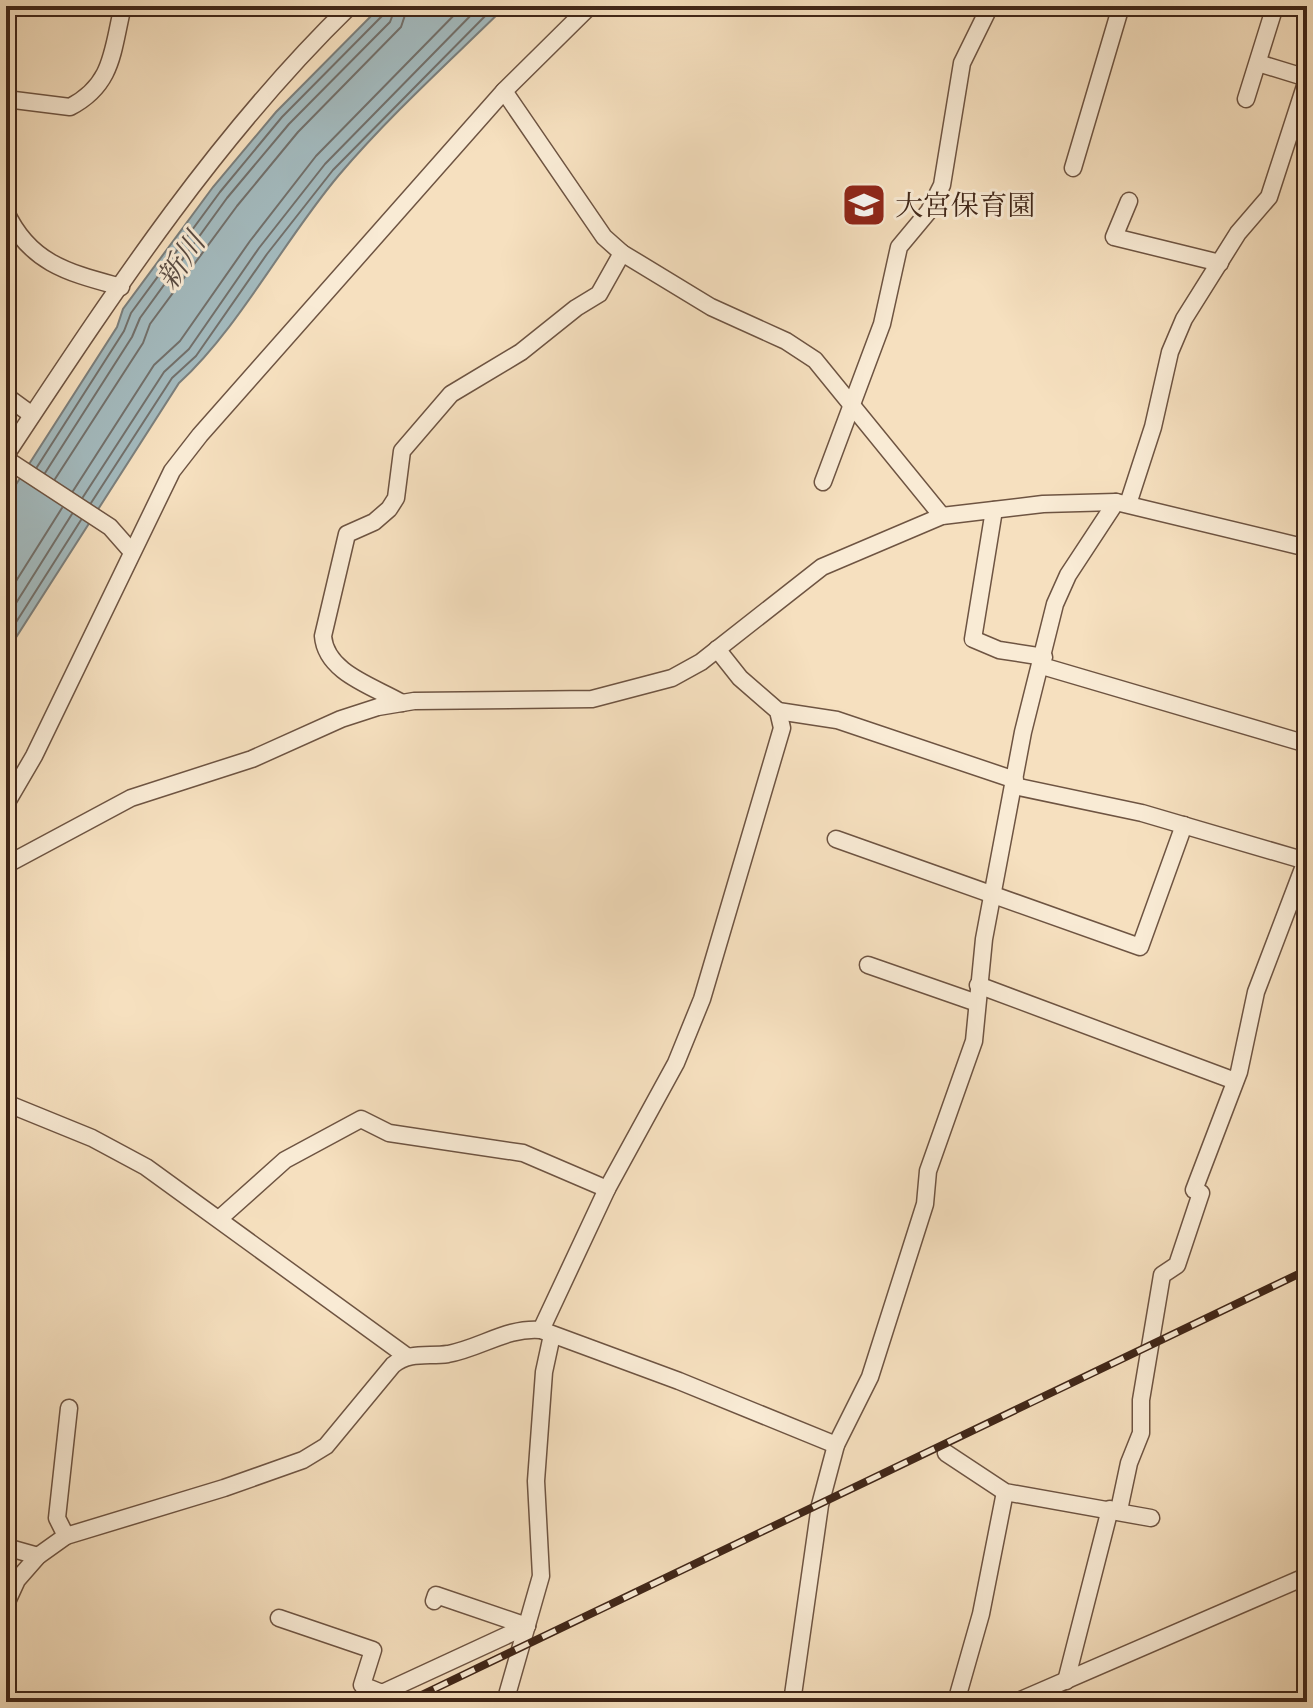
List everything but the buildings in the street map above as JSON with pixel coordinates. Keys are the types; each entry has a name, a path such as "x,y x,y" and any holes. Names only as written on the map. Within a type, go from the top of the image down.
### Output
{"street":[{"path":"6,99 70,107 99,88 107,71 123,6"},
{"path":"132,552 110,527 8,459 32,415 180,198 311,44 350,6"},
{"path":"6,804 34,756 172,471 200,435 504,91 590,6"},
{"path":"823,482 882,324 899,247 929,211 942,185 962,63 990,6"},
{"path":"1073,168 1121,6"},
{"path":"1246,99 1275,6"},
{"path":"792,1702 820,1505 836,1445 870,1377 925,1204 928,1171 974,1041 978,985 1023,732 1043,662 1055,604 1068,575 1122,503 1153,427 1170,352 1184,319 1238,233 1269,197 1307,79 1258,63"},
{"path":"504,91 604,237 622,253 732,320 802,349 942,516"},
{"path":"1129,201 1114,237 1220,263"},
{"path":"6,212 13,227 39,258 73,274 121,287"},
{"path":"402,703 334,665 324,650 323,636 347,534 374,522 389,509 396,498 402,451 451,394 521,352 576,308 599,294 622,253"},
{"path":"6,396 32,415"},
{"path":"10,862 131,798 252,759 341,719 402,703 592,699 635,691 672,678 717,649 822,567 942,516 1122,503 1307,548"},
{"path":"994,510 973,639 999,650 1307,744"},
{"path":"717,649 740,678 778,711 837,720 1014,783 1306,859 1256,992 1235,1081 1194,1190 1201,1193 1177,1265 1162,1275 1141,1400 1141,1433 1114,1510 1066,1681"},
{"path":"505,1702 541,1576 536,1481 546,1333 607,1189 676,1063 702,999 782,728 778,711"},
{"path":"836,839 1140,947 1184,825"},
{"path":"868,965 977,1003"},
{"path":"978,985 1235,1081"},
{"path":"6,1103 133,1159 405,1355 447,1354 524,1329 546,1333 679,1381 836,1445"},
{"path":"219,1219 285,1160 361,1119 389,1133 523,1153 607,1189"},
{"path":"6,1604 17,1580 38,1556 66,1536 224,1488 303,1460 326,1446 405,1355"},
{"path":"66,1536 57,1518 69,1408"},
{"path":"946,1453 1005,1492 1151,1518"},
{"path":"956,1702 981,1614 1005,1492"},
{"path":"6,1547 38,1556"},
{"path":"1016,1702 1307,1576"},
{"path":"434,1601 436,1595 527,1626"},
{"path":"279,1618 373,1650 362,1685 382,1693 527,1626"}],"water":[{"name":"新川","path":"381,6 506,6 379,131 319,200 222,336 179,383 6,653 6,500 117,327 123,309 213,187 276,112"}],"railway":[{"path":"407,1702 1307,1270"}],"place":[{"name":"大宮保育園","path":"864,205"}]}
